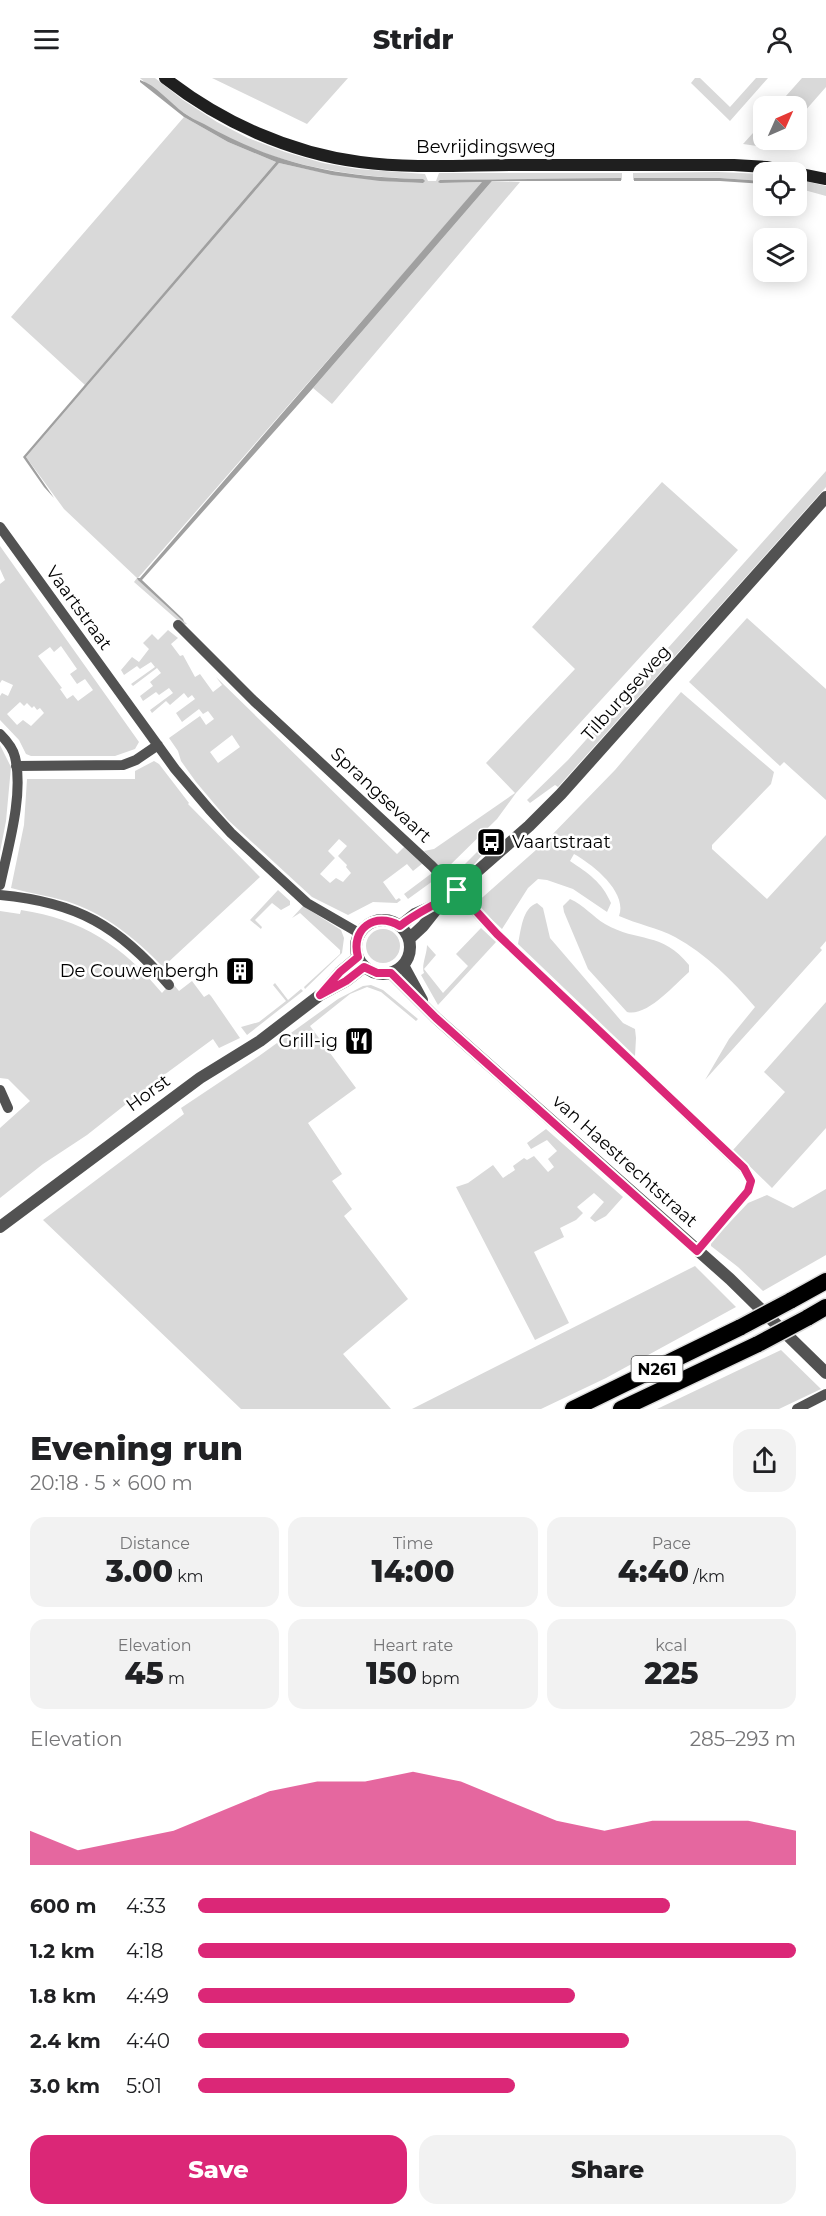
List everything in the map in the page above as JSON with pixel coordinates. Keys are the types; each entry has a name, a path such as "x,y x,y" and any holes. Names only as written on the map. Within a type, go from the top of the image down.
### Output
{"highway":[{"name":"N261","path":"573,1409 741,1328 825,1282"},
{"name":"N261","path":"621,1409 758,1344 826,1307"}],"main road":[{"name":"Bevrijdingsweg","path":"165,78 210,109 241,126 282,143 327,157 417,166 734,165 766,167 826,179"}],"street":[{"name":"Tilburgseweg","path":"409,939 442,902 529,826 561,794 826,497"},
{"name":"Vaartstraat","path":"0,527 201,801 248,849 308,903 359,933"},
{"name":"Sprangsevaart","path":"178,626 254,701 457,890 497,934 744,1168 751,1181 748,1191 697,1251"},
{"path":"0,734 11,747 16,766 15,812 0,885"},
{"path":"16,766 123,765 136,760 158,745"},
{"path":"0,894 51,902 82,913 105,925 146,958 169,985"},
{"name":"Tilburgseweg","path":"400,926 415,914 442,902"},
{"path":"378,920 393,922 400,926 409,939 408,957 403,965 391,973 377,973 361,962 356,945 359,933 364,927 378,920"},
{"name":"Horst","path":"0,1227 200,1077 260,1041 320,995 346,981 361,962"},
{"name":"van Haestrechtstraat","path":"403,965 424,1004"},
{"name":"van Haestrechtstraat","path":"391,973 436,1018 697,1251 826,1372"},
{"path":"0,1090 8,1108"},
{"path":"797,1409 826,1394"}],"shaded area":[{"path":"140,78 155,78 217,122 248,138 323,163 357,169 425,174 428,181 436,181 439,173 622,173 622,180 439,181 440,183 483,182 138,578 187,624 183,625 134,582 137,578 64,509 26,457 279,163 333,174 386,181 423,183 423,179 344,172 271,155 236,142 203,125"},
{"path":"212,78 348,78 307,124"},
{"path":"695,78 700,78 730,107 756,78 768,78 730,121 691,83"},
{"path":"802,78 826,78 826,87 807,109 807,96 786,96"},
{"path":"140,80 152,86 191,117 257,150 337,172 425,181 423,183 380,181 332,175 279,163 26,457 54,498 23,457 276,162 228,142 184,117"},
{"path":"184,117 228,142 276,162 85,385 11,317"},
{"path":"753,133 753,145 743,144"},
{"path":"633,173 753,174 753,180 720,178 633,180"},
{"path":"621,178 621,181 492,181 313,388 142,580 184,622 138,580 137,578 140,578 482,182 440,183 438,182 440,180"},
{"path":"634,178 720,178 753,180 753,183 720,181 634,181"},
{"path":"492,181 520,182 332,404 313,388"},
{"path":"807,182 826,186 826,196 807,191"},
{"path":"826,471 826,487 558,787 555,785 530,803 527,800 568,760"},
{"path":"662,482 738,550 516,793 497,819 444,871 424,851 434,849 515,793 486,763 575,669 532,627"},
{"path":"0,546 139,742 135,749 115,756 31,756 26,754 19,740 0,720 0,696 2,693 8,696 13,685 2,680 0,683 0,584 5,580 0,569","holes":["61,646 77,669 70,674 77,684 85,679 93,690 78,701 73,695 67,699 60,689 62,688 38,656 50,647 54,652","20,702 24,706 27,703 32,708 34,706 37,710 40,708 44,713 31,726 23,720 17,725 7,714"]},
{"path":"747,618 826,689 826,800 784,762 780,766 689,682"},
{"path":"168,630 178,638 171,644 180,656 183,655 195,677 200,674 213,692 222,685 216,677 397,854 406,845 423,863 413,871 407,864 383,882 396,900 399,898 401,900 397,903 373,902 348,915 312,897 228,820 196,782 181,761 178,751 169,738 200,716 206,725 214,719 208,711 203,714 199,709 182,722 176,713 195,699 192,695 188,698 184,693 170,705 166,701 152,713 150,710 173,693 169,688 159,695 156,692 143,701 140,696 153,686 150,682 161,673 157,668 133,686 131,684 155,667 151,662 140,669 137,666 124,675 121,670 132,657 139,662 149,649 143,643 152,634 158,640","holes":["232,735 240,747 218,763 210,752","339,839 347,846 338,856 351,873 343,882 336,878 330,883 320,874 335,858 328,851"]},
{"path":"681,692 774,772 771,784 712,845 712,849 767,899 826,835 826,941 820,948 822,950 705,1080 729,1039 755,1007 718,968 697,951 668,934 619,916 620,907 613,888 590,865 574,854 570,861 589,874 603,889 611,903 607,912 573,889 538,879 528,888 502,929 475,904 545,842 615,770"},
{"path":"0,745 11,767 6,821 0,852"},
{"path":"154,761 159,764 188,804 260,877 163,967 131,937 94,912 66,901 11,888 24,825 27,779 135,779 135,771"},
{"path":"485,844 489,847 465,875 452,877"},
{"path":"432,873 437,878 408,899 404,894"},
{"path":"278,890 290,901 290,905 281,910 272,903 255,920 262,927 261,929 250,920"},
{"path":"570,899 617,930 669,947 689,965 689,972 651,1005 643,1010 627,1012 588,969 564,912 563,906"},
{"path":"537,903 543,908 550,938 623,1023 635,1029 635,1056 518,944 525,915"},
{"path":"303,906 341,930 344,938 342,953 305,989 304,987 340,954 340,950 300,913 292,918"},
{"path":"21,910 63,920 100,937 132,961 162,993 169,985 174,985 179,991 192,981 204,997 209,994 211,996 240,1038 219,1048 213,1039 0,1198 0,1128 30,1101 8,1079 0,1078 0,911 20,914"},
{"path":"481,928 496,942 438,1005 421,975 424,973 423,967 427,945 436,955 424,969 443,993 468,966 456,954"},
{"path":"383,929 395,934 400,946 395,958 383,963 371,958 366,946 371,934"},
{"path":"275,983 288,1000 301,989 303,991 247,1035 241,1027 259,1022 286,1001 273,985"},
{"path":"371,985 383,990 418,1019 416,1021 381,992 367,987 350,994 310,1026 356,1088 308,1123 342,1174 332,1181 352,1209 344,1216 408,1299 343,1354 391,1409 241,1409 43,1220 184,1114 181,1108 338,999 363,986"},
{"path":"826,1002 826,1128 772,1188 733,1150 785,1092 764,1072"},
{"path":"546,1129 623,1197 606,1216 595,1222 590,1218 604,1202 594,1193 577,1207 583,1213 576,1220 560,1228 564,1237 534,1252 569,1323 535,1340 456,1187 468,1183 493,1165 503,1178 515,1170 513,1166 524,1158 527,1160 534,1156 548,1172 554,1167 548,1159 557,1151 547,1140 531,1149 527,1143"},
{"path":"826,1189 826,1255 763,1291 711,1246 711,1242 748,1203 767,1195 793,1208"},
{"path":"695,1266 736,1307 606,1378 541,1409 412,1409"},
{"path":"781,1350 821,1389 779,1409 657,1409"}],"place":[{"name":"Vaartstraat","path":"491,842"},
{"name":"De Couwenbergh","path":"240,971"},
{"name":"Grill-ig","path":"359,1041"}],"route":[{"path":"457,890 497,934 744,1168 751,1181 748,1191 697,1251 436,1018 391,973 372,972 364,967 346,981 320,995 340,972 358,957 356,945 359,933 370,922 386,920 400,926 415,914 442,902 457,890"}]}
